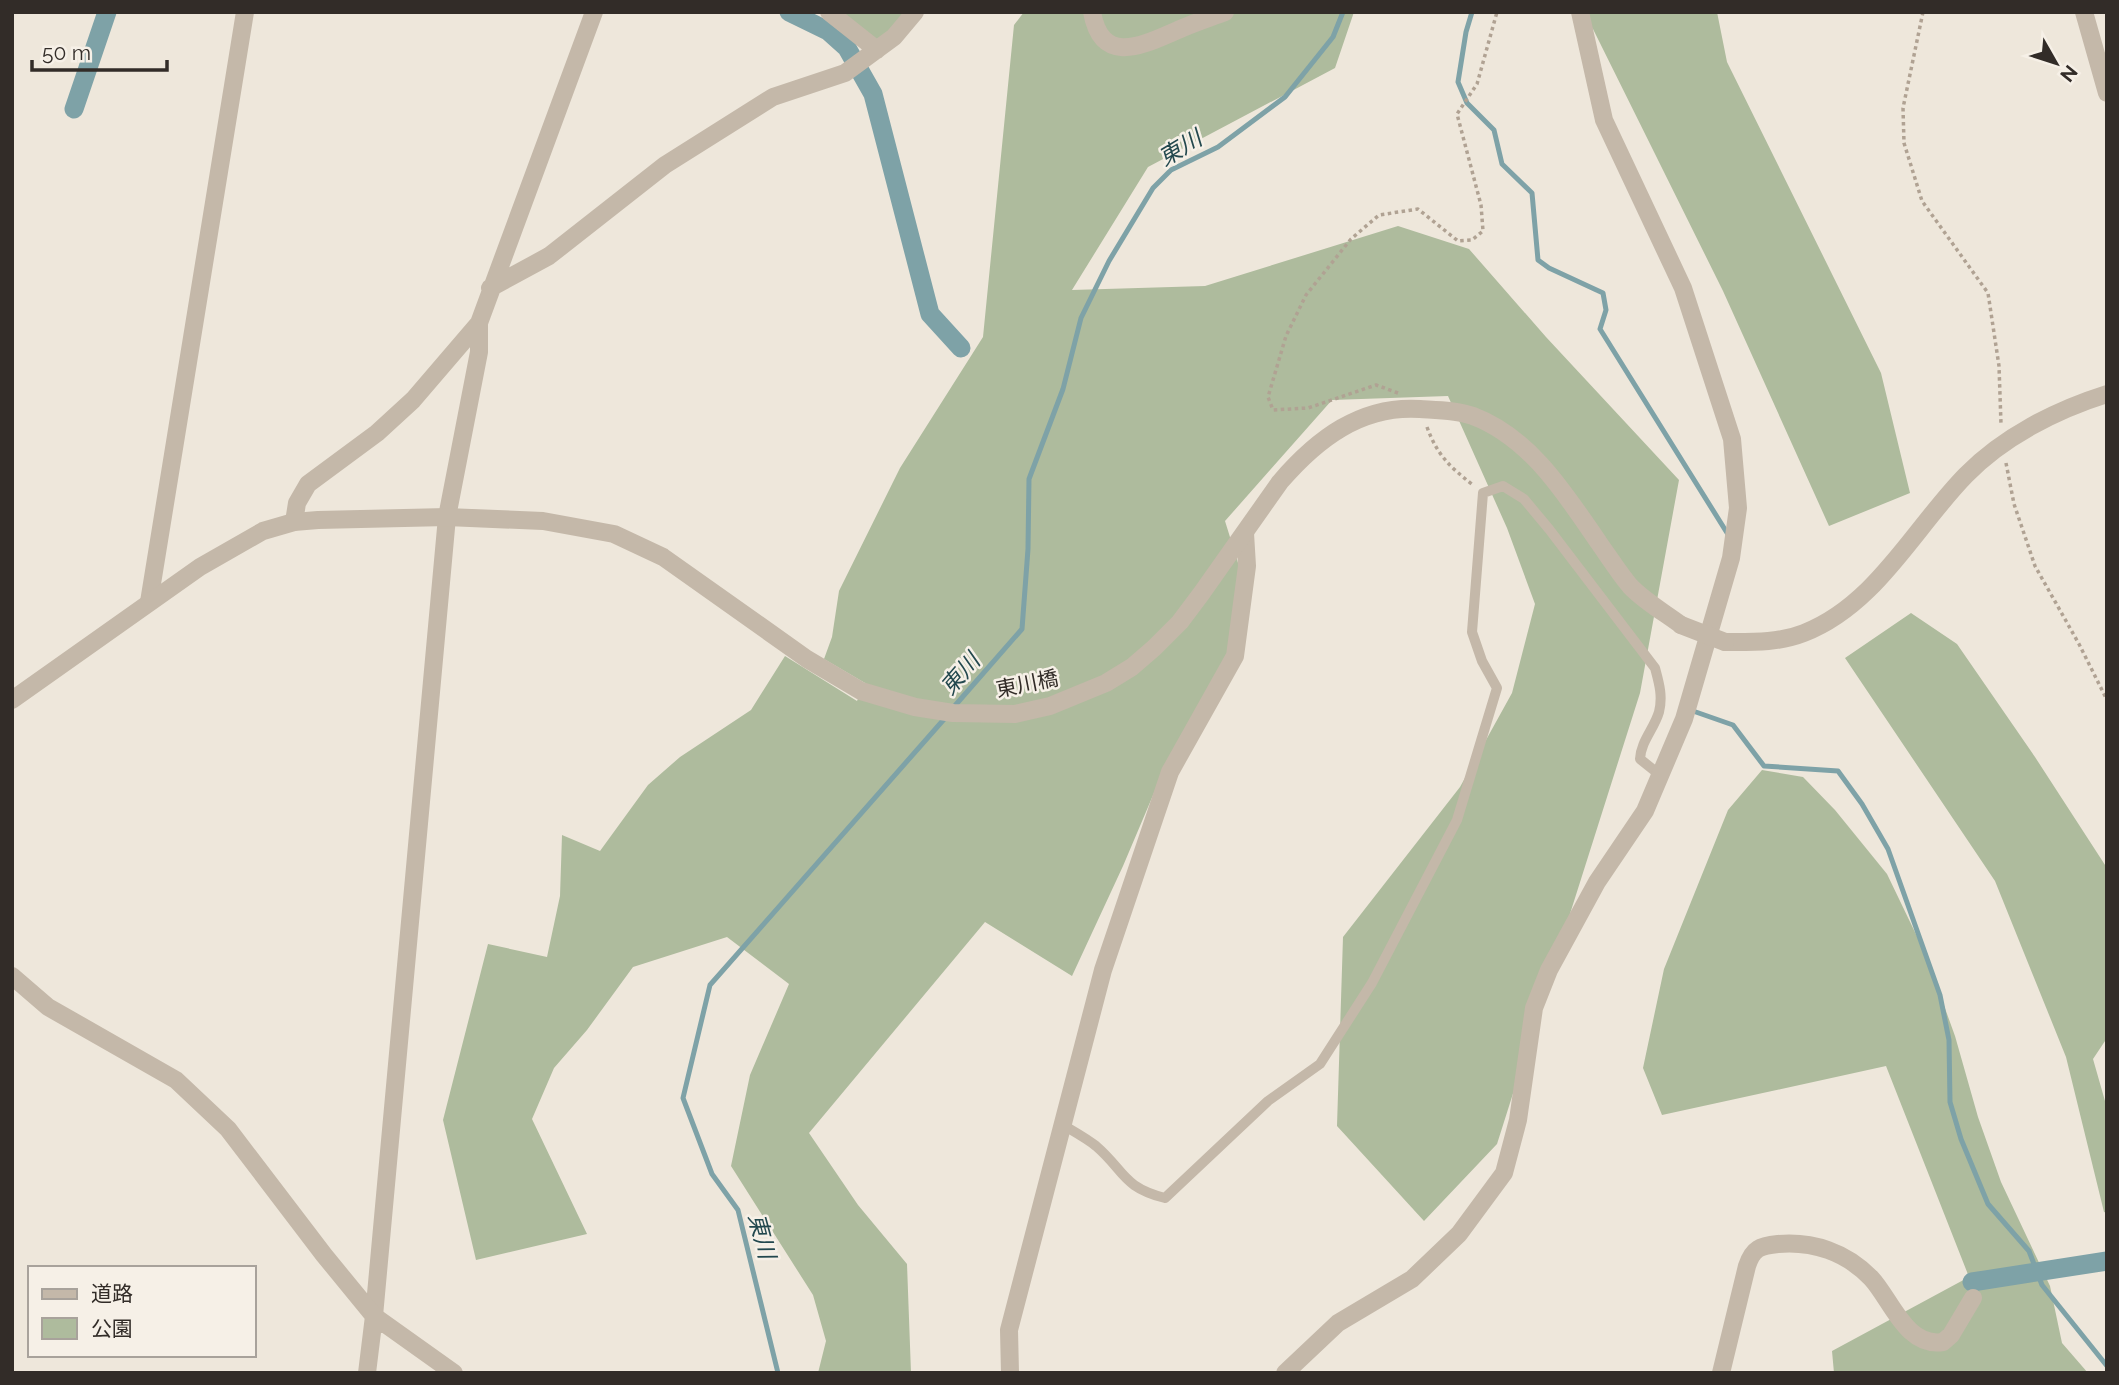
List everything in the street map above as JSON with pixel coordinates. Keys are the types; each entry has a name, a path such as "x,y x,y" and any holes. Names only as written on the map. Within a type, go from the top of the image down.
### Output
{"street":[{"path":"149,602 245,12"},
{"path":"367,1373 447,517 479,352 479,323 594,12"},
{"path":"829,12 874,53"},
{"path":"490,288 549,256 665,165 773,97 845,73 894,37 915,12"},
{"path":"1093,12 1099,36 1114,47 1138,47 1224,12"},
{"path":"1285,1373 1338,1323 1412,1279 1459,1234 1504,1173 1518,1120 1534,1008 1549,970 1597,882 1645,811 1684,719 1731,558 1738,508 1732,439 1683,288 1604,120 1580,12"},
{"path":"2084,12 2107,93"},
{"path":"295,522 297,503 308,484 377,433 413,400 479,323"},
{"path":"2002,444 2046,419 2107,394"},
{"name":"東川橋","path":"12,700 149,602 232,547 263,531 295,522 447,517 543,521 594,529 635,543 663,557 807,659 861,691 915,707 953,713 1015,714 1078,696 1123,672 1154,648 1180,622 1280,482 1323,439 1350,422 1381,411 1403,408 1472,416 1501,432 1526,451 1556,481 1631,587 1681,625 1725,642 1764,642 1803,634 1830,619 1873,584 1966,475 2002,444"},
{"path":"1010,1373 1009,1330 1103,970 1170,772 1235,656 1247,566 1245,533"},
{"path":"12,976 48,1007 176,1080 228,1129 374,1316 454,1373"},
{"path":"1721,1373 1747,1266 1751,1253 1757,1248 1791,1243 1835,1251 1870,1276 1900,1321 1926,1342 1943,1342 1951,1335 1973,1297"}],"lane":[{"path":"1063,1125 1096,1146 1128,1183 1149,1194 1165,1198 1268,1101 1320,1064 1372,983 1457,820 1497,688 1482,661 1472,632 1483,493 1503,486 1524,499 1656,668 1661,692 1658,714 1641,749 1640,759 1660,775"}],"path":[{"path":"1483,493 1450,467 1434,447 1419,409 1394,389 1376,385 1308,408 1273,410 1268,397 1286,336 1306,295 1351,239 1379,215 1418,208 1458,241 1472,240 1483,231 1481,205 1457,114 1477,84 1497,12"},
{"path":"1923,12 1903,108 1904,143 1922,201 1988,293 2000,366 2002,444 2014,503 2035,566 2107,700"}],"green space":[{"path":"839,12 905,12 883,37 873,40"},
{"path":"1024,12 1354,12 1335,68 1148,167 1072,290 1205,286 1398,226 1469,249 1546,337 1679,480 1640,693 1497,1144 1424,1221 1337,1126 1343,937 1460,787 1512,693 1535,604 1507,528 1448,396 1332,400 1225,521 1243,579 1231,654 1165,767 1072,976 985,922 809,1133 858,1205 907,1264 911,1373 818,1373 826,1341 813,1295 731,1166 750,1075 789,984 727,937 633,967 587,1030 554,1068 532,1119 587,1234 476,1260 443,1120 488,944 547,957 560,896 562,835 600,851 648,785 680,757 751,710 785,656 857,701 865,683 824,659 832,637 839,591 900,468 983,337 1014,25"},
{"path":"1575,12 1717,12 1727,62 1881,373 1910,493 1829,526 1723,291 1593,29"},
{"path":"1911,613 1957,644 2107,868 2107,1038 2093,1059 2107,1108 2107,1213 2104,1212 2066,1057 1995,881 1845,658"},
{"path":"1762,770 1803,777 1835,810 1887,874 1925,953 1955,1036 1978,1117 2001,1182 2050,1286 2062,1343 2088,1373 1834,1373 1832,1351 1969,1277 1886,1066 1662,1115 1643,1068 1664,969 1728,810"}],"waterway":[{"path":"74,109 107,12"},
{"path":"789,12 828,31 847,48 873,94 930,314 961,348"},
{"name":"東川","path":"952,709 1022,629 1028,549 1029,479 1063,389 1081,318 1109,261 1153,188 1171,170 1218,147 1285,97 1333,37 1343,12"},
{"path":"1472,12 1458,82 1467,103 1494,130 1502,164 1532,193 1538,260 1549,268 1603,293 1606,310 1600,329 1729,536"},
{"path":"1693,709 1733,725 1764,766 1838,771 1862,804 1888,849 1940,995 1949,1040 1950,1102 1961,1139 1988,1204 2029,1251 2042,1285 2107,1366"},
{"name":"東川","path":"778,1373 738,1210 712,1174 683,1098 710,985 946,717"},
{"path":"1972,1282 2107,1261"}]}
